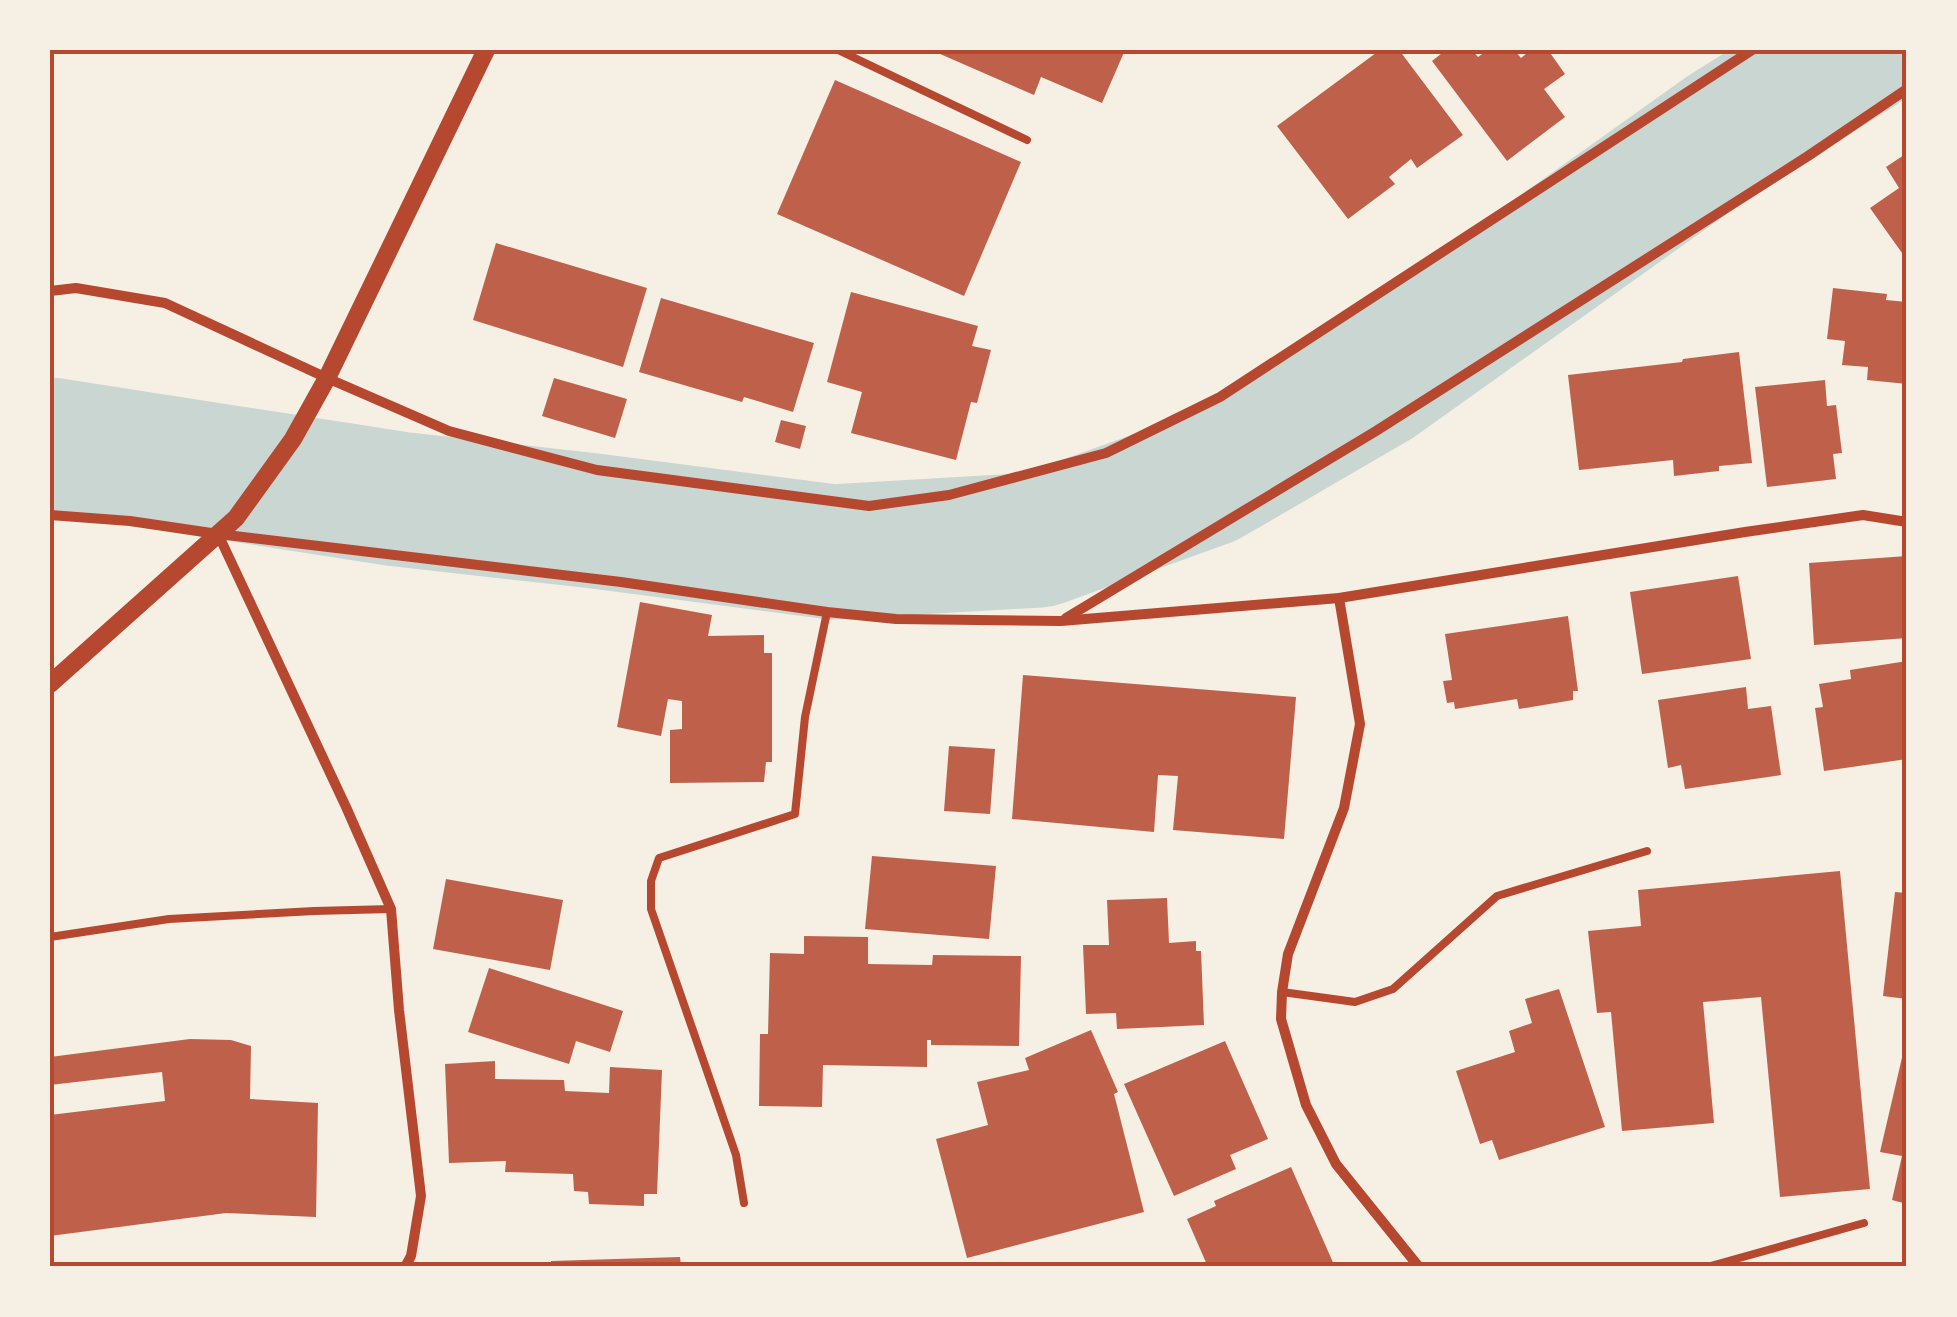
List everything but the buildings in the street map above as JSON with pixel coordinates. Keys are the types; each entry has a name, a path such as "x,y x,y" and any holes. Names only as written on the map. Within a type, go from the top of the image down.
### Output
{"street":[{"path":"50,684 236,518 293,439 327,378 486,50"},
{"path":"50,291 76,288 165,303 449,431 598,470 869,506 950,494 1106,454 1220,397 1752,50"},
{"path":"1060,621 1376,431 1907,89"},
{"path":"50,515 130,521 621,582 828,612 896,619 1060,621 1339,598 1844,518 1863,516 1907,522"},
{"path":"218,534 391,909 421,1196 412,1256 406,1267"},
{"path":"1339,598 1360,724 1344,808 1288,954 1281,1018 1306,1104 1336,1164 1419,1267"}],"lane":[{"path":"838,50 1027,140"},
{"path":"744,1203 736,1154 651,909 651,881 659,858 795,814 805,716 828,612"},
{"path":"1282,992 1355,1002 1393,988 1497,896 1647,851"},
{"path":"50,937 169,920 391,909"},
{"path":"1707,1267 1864,1224"}],"waterway":[{"path":"50,445 398,499 833,552 1039,540 1208,479 1375,382 1727,131 1857,50"}]}
